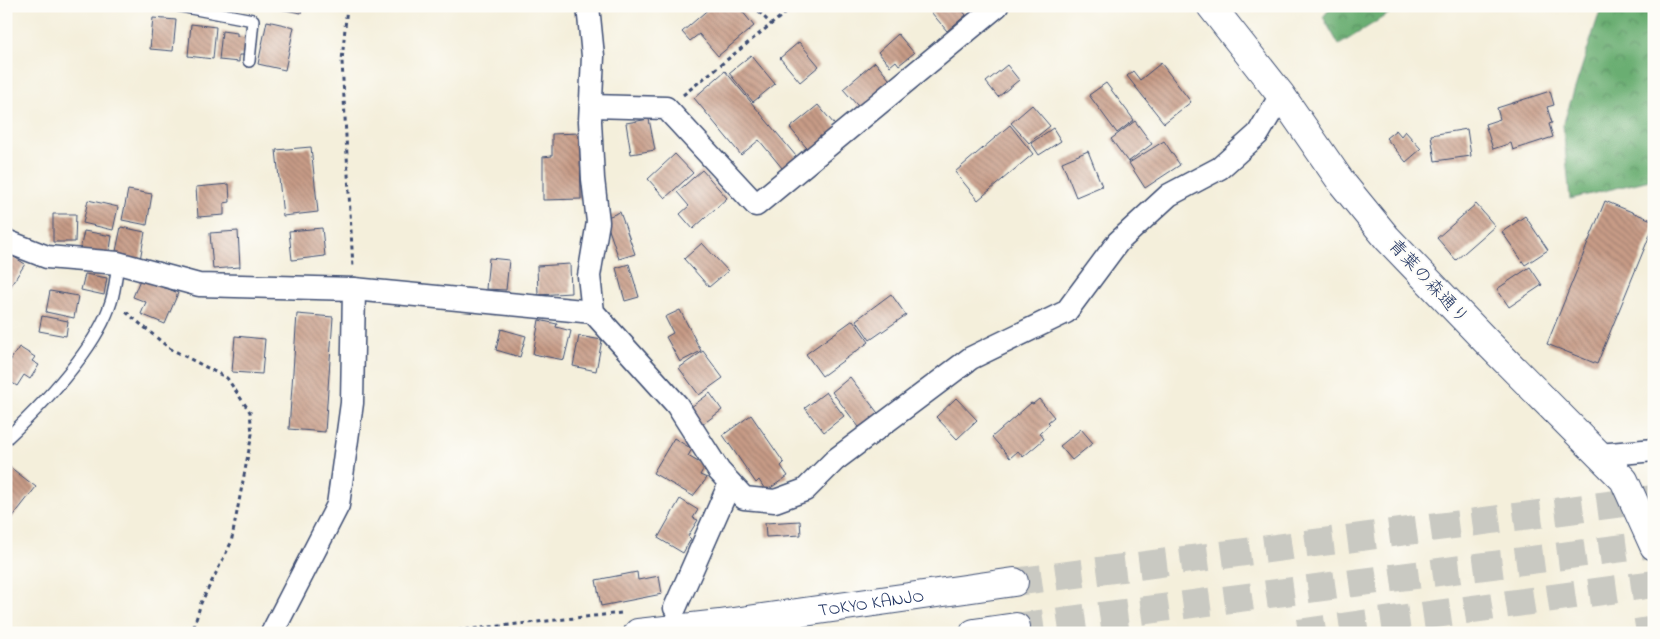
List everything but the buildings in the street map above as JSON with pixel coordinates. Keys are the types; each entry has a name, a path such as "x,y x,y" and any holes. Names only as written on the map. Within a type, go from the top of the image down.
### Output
{"main road":[{"name":"青葉の森通り","path":"1211,6 1281,94 1342,183 1388,238 1486,341 1624,480 1654,546"},
{"name":"TOKYO KANJO","path":"632,623 720,624 1014,582"},
{"path":"974,633 1016,627"}],"street":[{"path":"588,6 593,56 591,106 593,178 598,222 589,276 593,312 677,405 719,471 744,498 775,500 805,490 835,460 971,358 1066,312 1118,242 1169,195 1220,168 1258,134 1281,94"},
{"path":"591,106 666,108 756,205 997,6"},
{"path":"6,241 47,257 118,264 199,286 354,289 593,312"},
{"path":"272,633 338,505 352,403 354,289"},
{"path":"1599,455 1654,450"},
{"path":"675,608 730,483"}],"lane":[{"path":"180,6 253,20 249,61"},
{"path":"6,439 32,414 72,367 100,329 112,301 118,264"}],"path":[{"path":"347,6 342,62 354,289"},
{"path":"753,6 772,25"},
{"path":"666,108 794,6"},
{"path":"112,301 169,348 227,378 250,412 252,434 231,543 201,603 192,633"},
{"path":"434,633 632,623"}],"green space":[{"path":"1332,6 1401,6 1339,45 1323,17"},
{"path":"1654,6 1654,179 1570,199 1563,125 1600,11"}],"tunnel":[{"path":"1014,582 1654,499"},
{"path":"1016,627 1654,544"},
{"path":"1298,633 1654,584"},
{"path":"1636,633 1654,630"}]}
